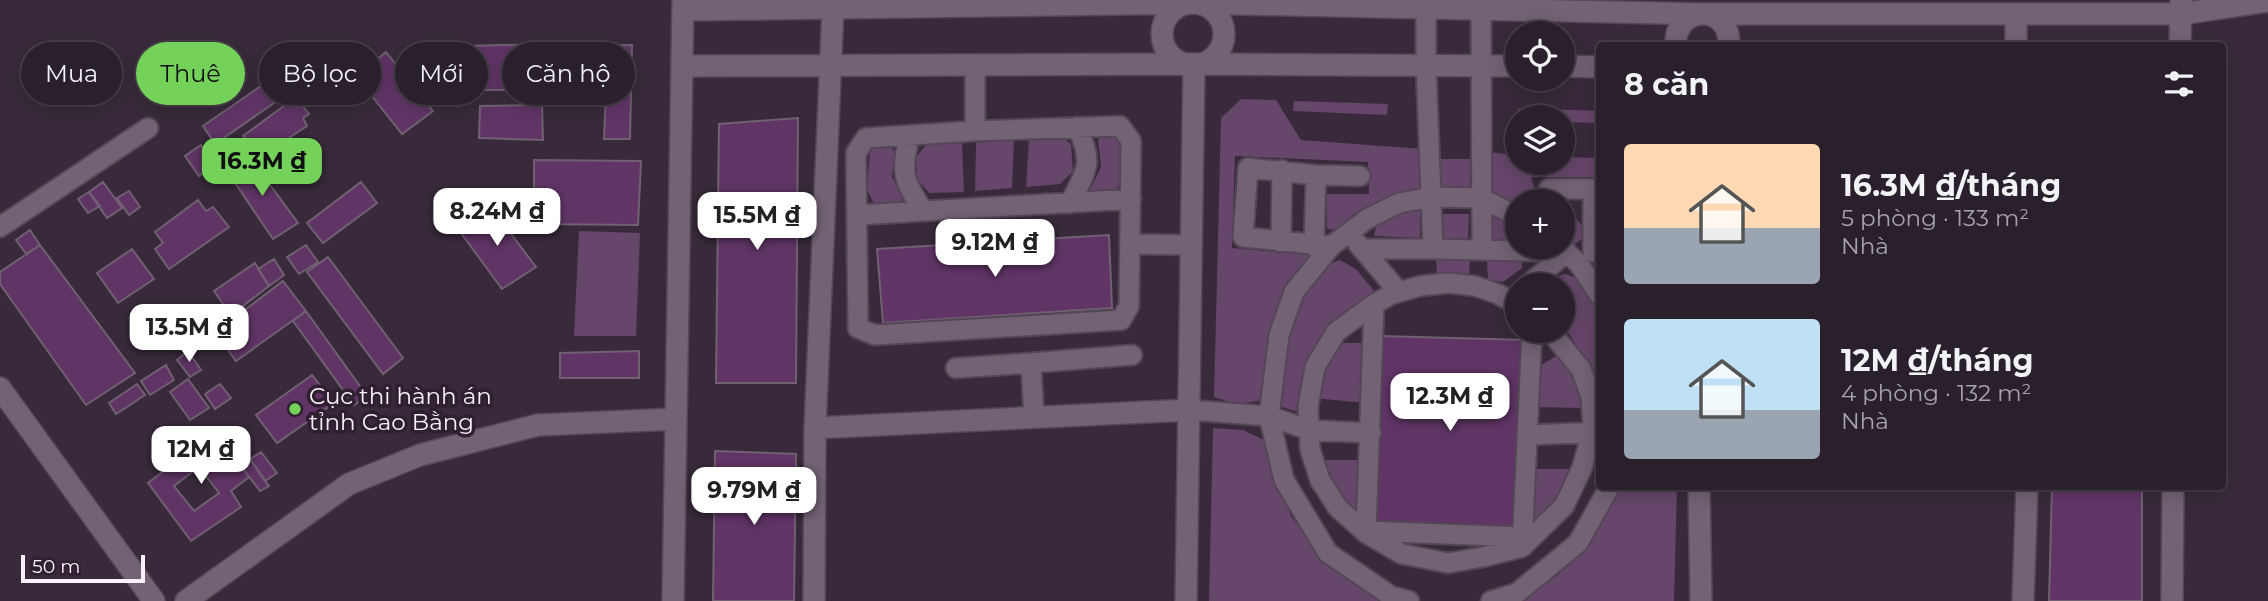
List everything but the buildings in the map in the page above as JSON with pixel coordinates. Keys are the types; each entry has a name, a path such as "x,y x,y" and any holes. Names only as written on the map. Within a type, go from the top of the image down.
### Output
{"street":[{"path":"673,601 683,5 833,8 1195,1 1426,8 1704,7 2016,14 2268,1"},
{"path":"1195,1 1214,11 1224,29 1220,49 1213,57 1194,64 1184,63 1168,52 1162,33 1169,15 1195,1"},
{"path":"1676,42 1681,25 1704,7"},
{"path":"1704,7 1726,27 1728,42"},
{"path":"2180,42 2181,7"},
{"path":"814,601 815,428 833,8"},
{"path":"1426,8 1433,250"},
{"path":"1481,8 1482,250"},
{"path":"2016,14 2016,42"},
{"path":"1186,601 1194,64"},
{"path":"975,65 975,131"},
{"path":"682,66 1505,66"},
{"path":"1575,66 1596,67"},
{"path":"1120,126 1131,141 1129,306 1121,320 875,335 858,327 856,153 866,138 1077,127 1120,126"},
{"path":"1070,203 1087,170 1087,147 1077,127"},
{"path":"0,227 148,128"},
{"path":"910,135 903,160 906,184 923,211"},
{"path":"1322,246 1243,237 1248,168 1316,175 1360,176"},
{"path":"1281,242 1282,170"},
{"path":"1316,175 1322,246"},
{"path":"1575,189 1596,189 1580,254 1596,288"},
{"path":"1409,601 1391,596 1328,553 1283,481 1269,416 1279,335 1294,292 1322,246 1367,219 1399,203 1432,197 1481,198 1505,210"},
{"path":"856,215 1130,199"},
{"path":"1349,232 1392,290"},
{"path":"1130,244 1191,245"},
{"path":"1362,249 1580,254"},
{"path":"1548,273 1580,254"},
{"path":"1505,296 1475,286 1450,283 1392,290 1336,332 1315,367 1308,407 1310,449 1320,480 1338,508 1366,532 1402,554 1448,563 1483,557 1523,542 1564,506 1583,468 1596,432 1591,397 1581,369 1560,343"},
{"path":"1366,532 1374,304"},
{"path":"1523,542 1532,343"},
{"path":"956,368 1132,355"},
{"path":"1031,363 1034,417"},
{"path":"0,388 154,601"},
{"path":"815,428 1189,410 1269,416 1309,430 1371,433"},
{"path":"186,601 349,484 420,455 538,425 676,419"},
{"path":"1528,435 1596,432"},
{"path":"1491,601 1517,593 1578,542 1608,490"},
{"path":"1699,490 1701,601"},
{"path":"2023,601 2027,490"},
{"path":"2172,601 2174,490"},
{"path":"1366,532 1448,534 1523,542"},
{"path":"1448,534 1448,563"}],"shaded area":[{"path":"1241,99 1276,100 1301,140 1423,149 1419,189 1354,214 1335,230 1327,229 1327,194 1369,194 1368,162 1235,156 1232,248 1311,255 1283,300 1259,401 1236,404 1214,397 1221,118"},
{"path":"1294,101 1388,104 1387,115 1293,111"},
{"path":"1575,110 1596,111 1596,123 1575,122"},
{"path":"1104,133 1117,137 1123,147 1122,183 1114,191 1089,192 1101,167 1098,140"},
{"path":"1061,137 1071,144 1073,171 1060,184 1026,187 1029,138"},
{"path":"1014,138 1012,188 975,191 976,143"},
{"path":"962,143 964,192 929,193 917,179 916,157 927,144"},
{"path":"879,144 889,145 895,152 892,177 904,199 897,206 874,204 867,189 870,151"},
{"path":"1487,152 1505,154 1505,175 1575,175 1575,157 1596,158 1596,177 1531,177 1535,189 1505,189 1505,199 1487,193"},
{"path":"1437,159 1470,159 1470,189 1437,189"},
{"path":"1420,206 1420,238 1374,236 1376,227 1396,212"},
{"path":"1491,211 1505,218 1505,243 1490,243"},
{"path":"1437,214 1469,214 1468,241 1438,239"},
{"path":"1575,217 1588,232 1575,244"},
{"path":"579,231 640,233 636,336 574,336"},
{"path":"1436,257 1470,258 1469,278 1437,277"},
{"path":"1522,259 1522,268 1515,273 1505,273 1503,282 1488,280 1487,260"},
{"path":"1340,260 1356,269 1375,292 1342,317 1320,342 1307,371 1298,412 1279,406 1289,333 1303,294 1325,265"},
{"path":"1575,278 1585,281 1596,306 1596,403 1582,357 1575,343"},
{"path":"1336,343 1368,343 1366,403 1314,398 1321,367"},
{"path":"1562,352 1581,381 1585,408 1535,407 1537,368"},
{"path":"1213,428 1243,430 1264,440 1291,516 1332,569 1389,601 1209,601"},
{"path":"1317,460 1365,460 1361,515 1349,513"},
{"path":"1534,469 1578,469 1546,517 1532,520"},
{"path":"1613,490 1677,490 1674,601 1514,601 1557,576 1579,549"}],"place":[{"name":"Cục thi hành án tỉnh Cao Bằng","path":"295,409"}]}
